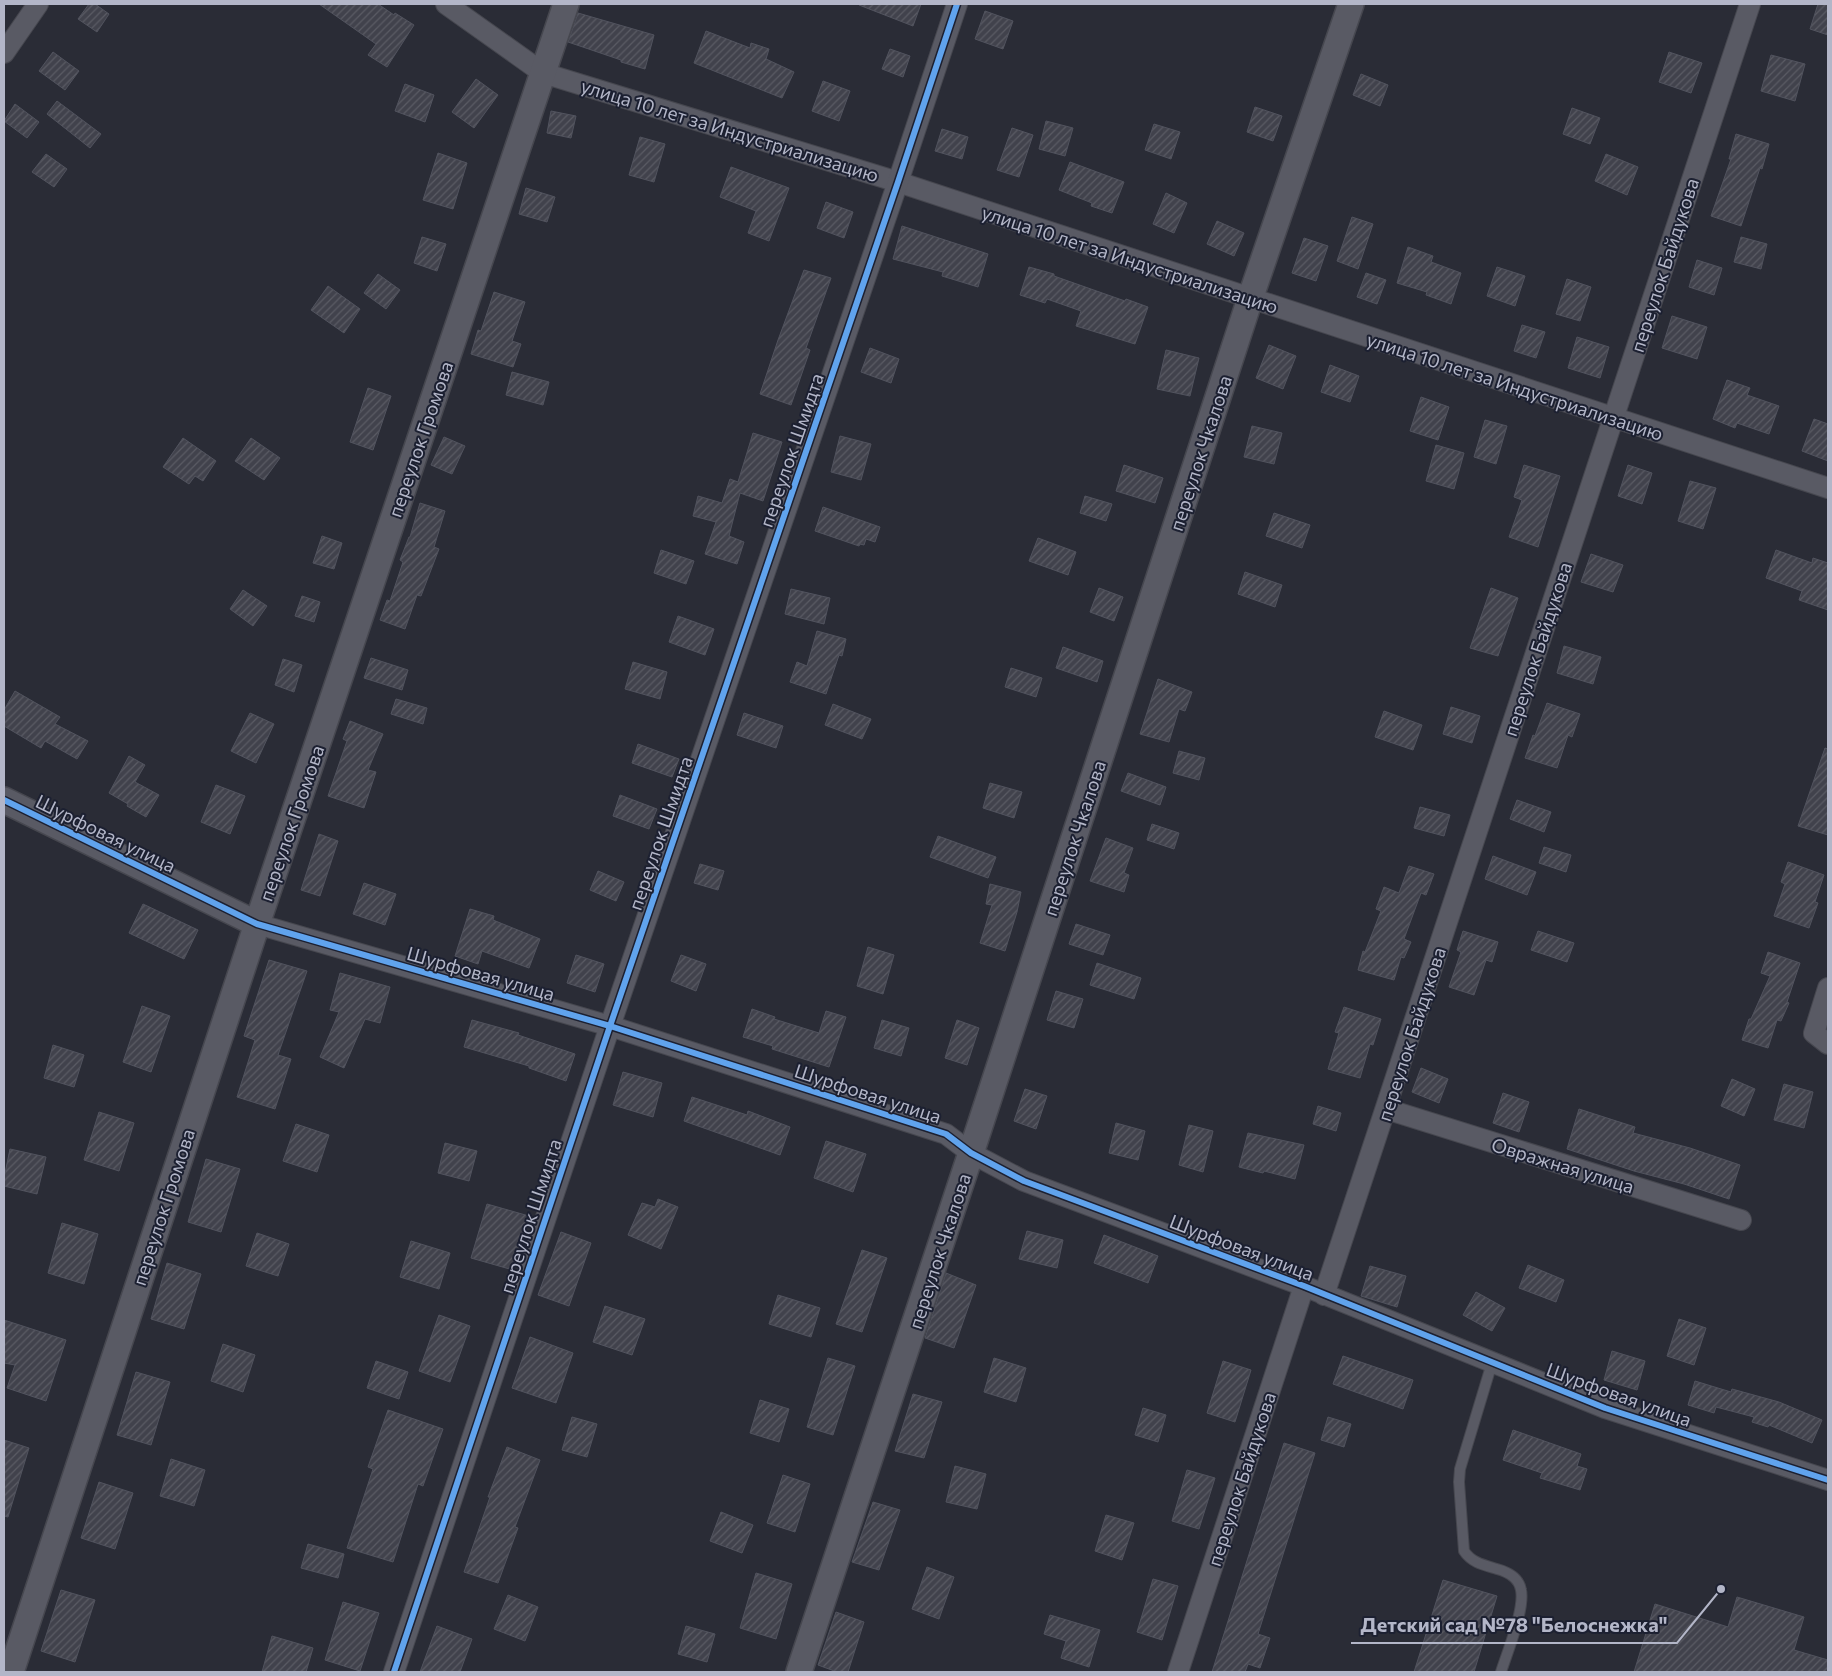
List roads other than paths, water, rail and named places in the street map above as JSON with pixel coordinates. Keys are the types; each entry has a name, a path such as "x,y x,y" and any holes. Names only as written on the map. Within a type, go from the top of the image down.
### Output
{"street":[{"path":"4,53 38,4"},
{"name":"улица 10 лет за Индустриализацию","path":"446,4 543,73 898,182 1828,488"},
{"name":"переулок Громова","path":"11,1672 256,924 566,4"},
{"name":"переулок Шмидта","path":"394,1672 610,1026 957,4"},
{"name":"переулок Чкалова","path":"799,1672 971,1153 1250,298 1351,4"},
{"name":"переулок Байдукова","path":"1324,1295 1750,4"},
{"name":"Шурфовая улица","path":"4,800 256,924 610,1026 946,1134 971,1153 1024,1181 1304,1286 1605,1408 1828,1480"},
{"path":"1821,1039 1828,988"},
{"name":"Овражная улица","path":"1386,1110 1741,1220"},
{"name":"переулок Байдукова","path":"1178,1672 1304,1286"}],"lane":[{"path":"1492,1362 1461,1464 1459,1482 1464,1551 1469,1558 1476,1562 1508,1572 1516,1580 1521,1590 1522,1605 1501,1672"}],"place":[{"name":"Детский сад №78 \"Белоснежка\"","path":"1721,1589"}]}
